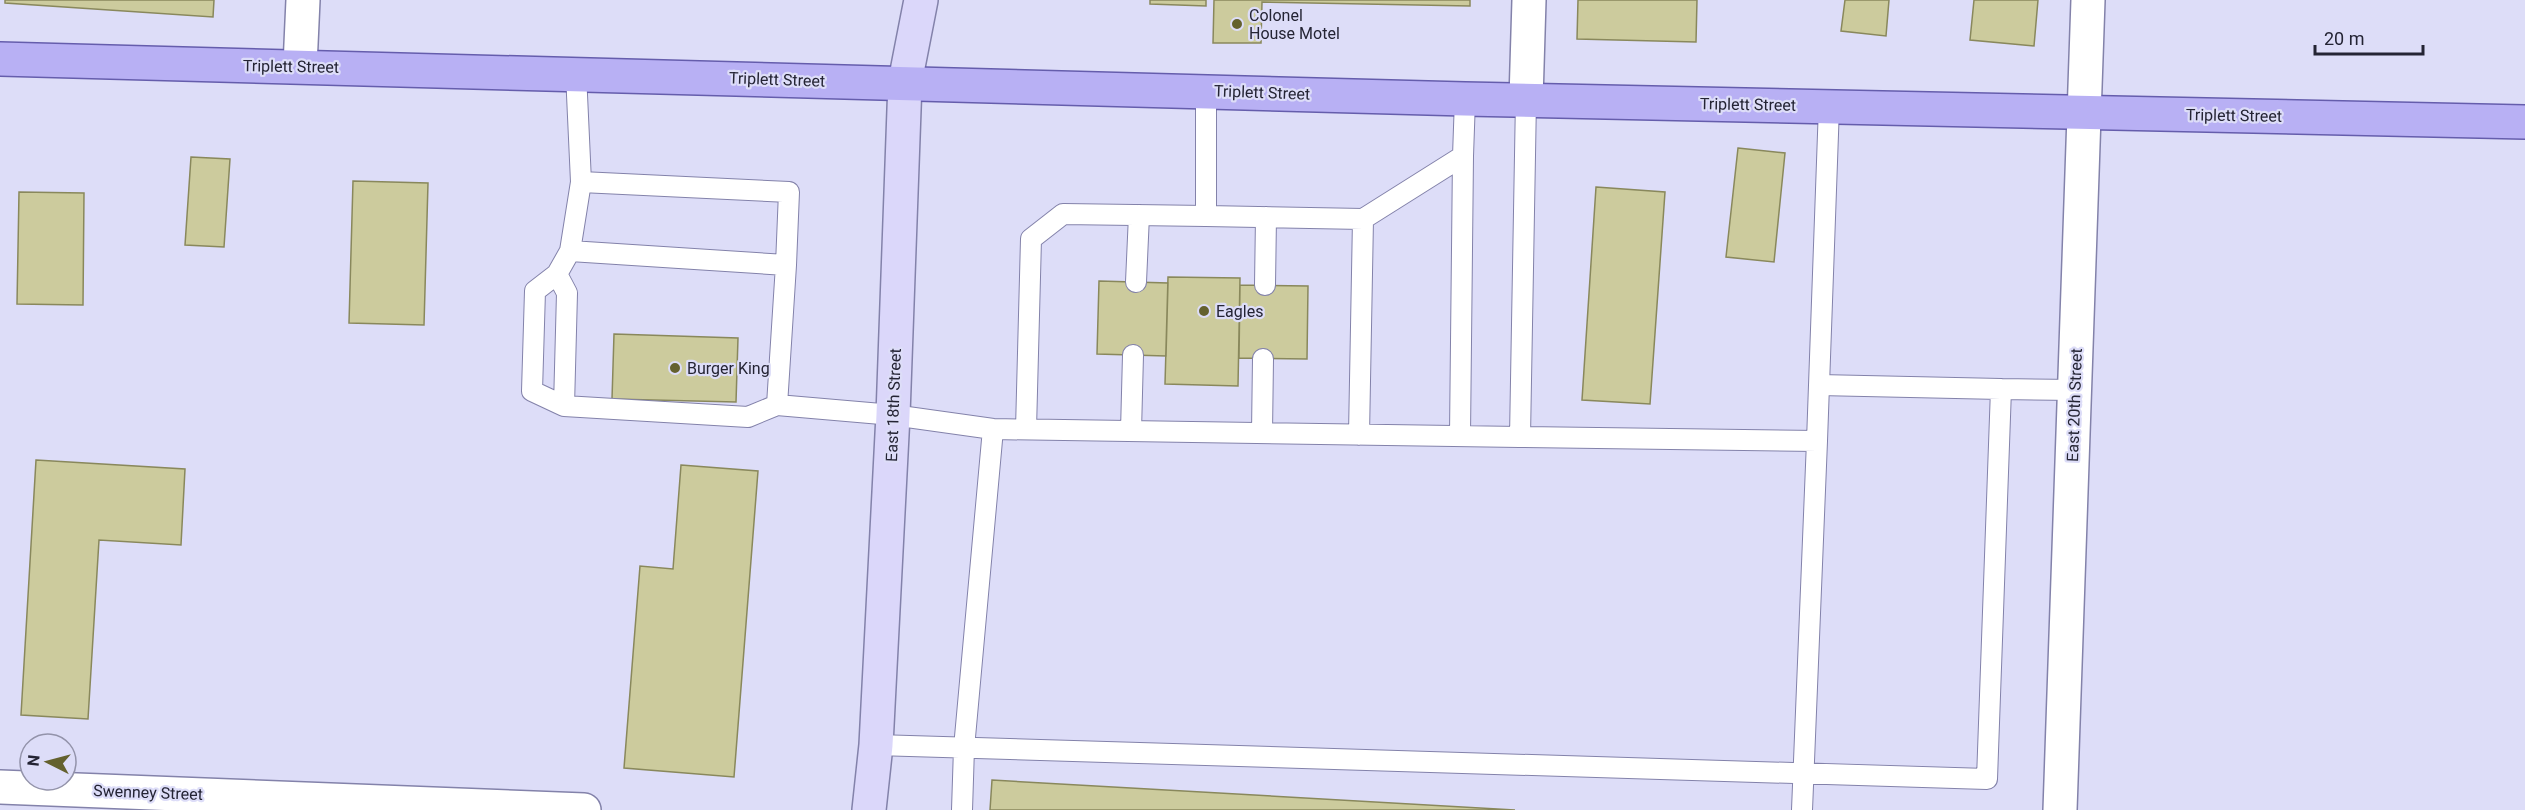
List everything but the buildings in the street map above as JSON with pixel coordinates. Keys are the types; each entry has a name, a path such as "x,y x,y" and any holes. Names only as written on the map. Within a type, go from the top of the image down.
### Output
{"main road":[{"name":"Triplett Street","path":"0,59 1206,90 1465,99 2525,122"}],"street":[{"path":"300,66 303,0"},
{"name":"East 18th Street","path":"869,810 876,745 893,415 905,82 921,0"},
{"path":"1526,99 1529,0"},
{"name":"East 20th Street","path":"2060,810 2088,0"},
{"name":"Swenney Street","path":"0,787 584,810"}],"lane":[{"path":"576,74 581,182 570,251 557,274 535,291 532,391 564,406 748,417 777,405 893,415 993,429 1817,441"},
{"path":"1206,90 1206,216"},
{"path":"1460,435 1465,99"},
{"path":"1520,437 1526,99"},
{"path":"1802,810 1829,106"},
{"path":"1026,429 1031,239 1063,214 1363,219 1463,156"},
{"path":"581,182 789,192 777,405"},
{"path":"1136,282 1139,215"},
{"path":"1265,285 1266,217"},
{"path":"1359,435 1363,219"},
{"path":"570,251 786,265"},
{"path":"557,274 567,292 564,406"},
{"path":"1131,430 1133,355"},
{"path":"1262,432 1263,358"},
{"path":"1819,385 2075,390"},
{"path":"876,745 1987,779 2001,389"},
{"path":"962,810 964,748 993,429"}],"place":[{"name":"Colonel House Motel","path":"1237,24"},
{"name":"Eagles","path":"1204,311"},
{"name":"Burger King","path":"675,368"}]}
